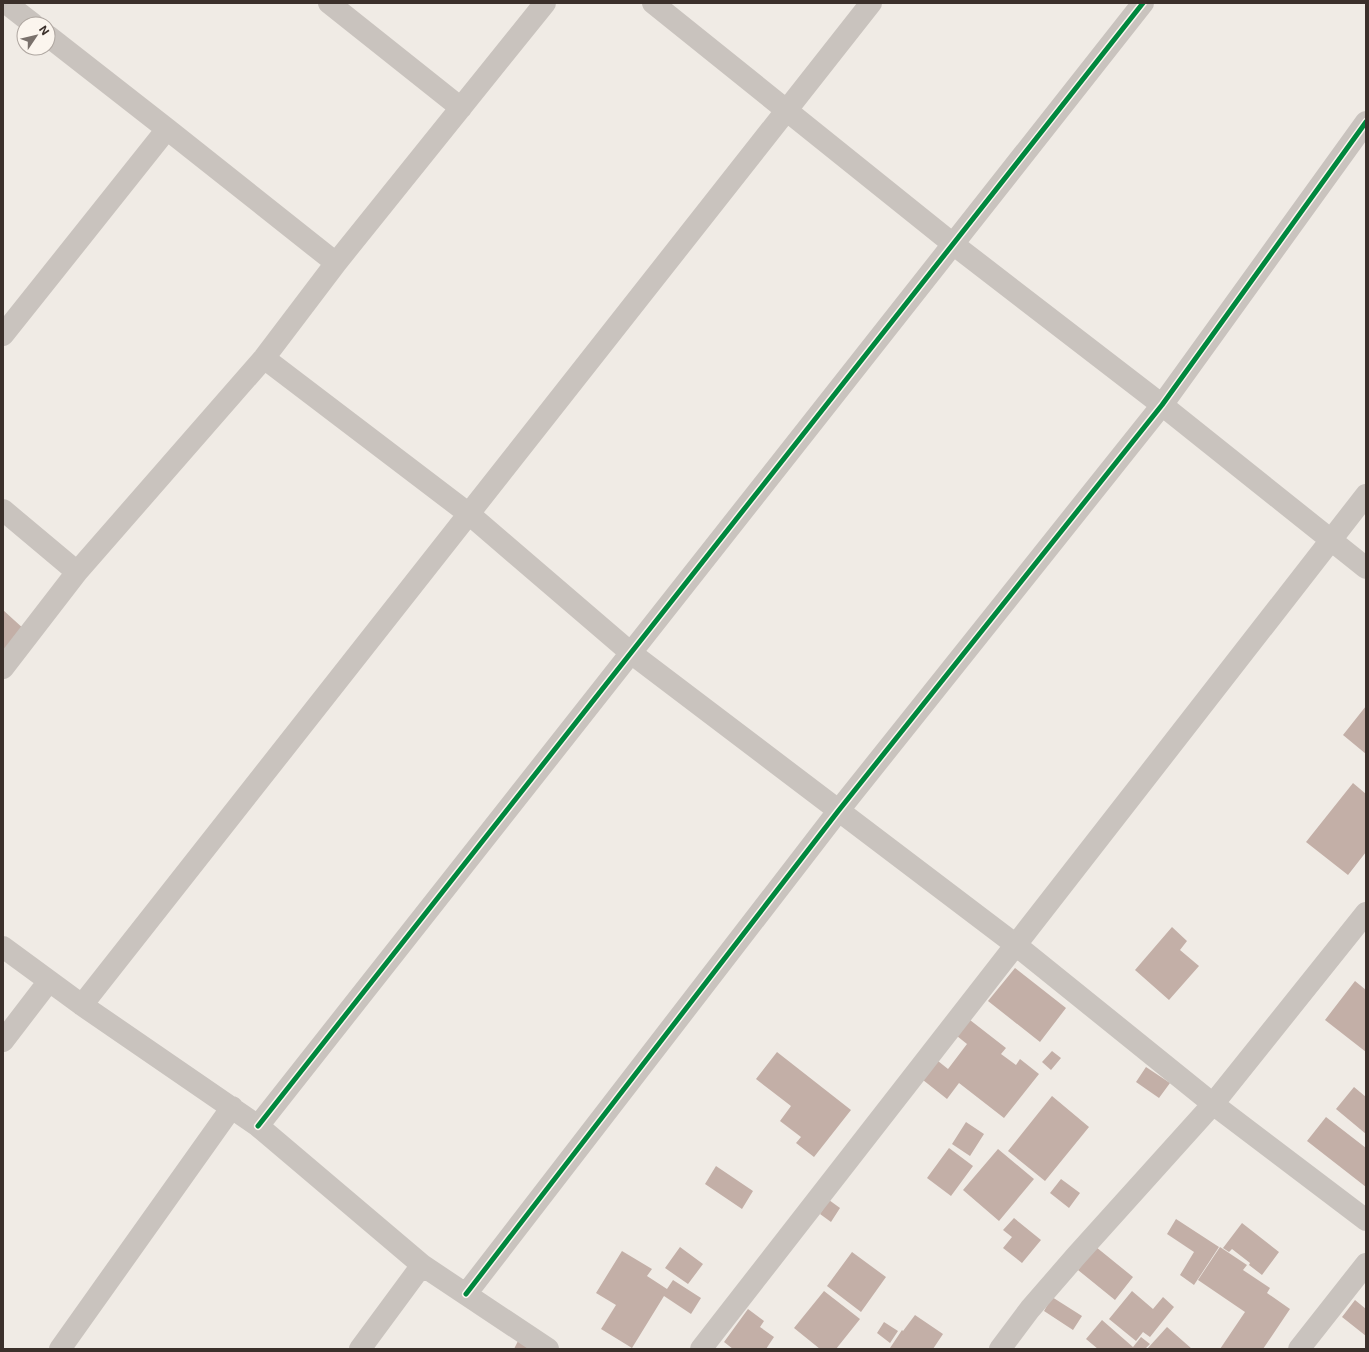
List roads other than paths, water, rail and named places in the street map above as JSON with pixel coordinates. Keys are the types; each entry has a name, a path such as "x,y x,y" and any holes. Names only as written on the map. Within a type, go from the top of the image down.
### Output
{"street":[{"path":"6,3 23,16"},
{"path":"329,3 461,108"},
{"path":"3,668 77,572 264,358 336,264 545,3"},
{"path":"653,3 953,244 1162,405 1366,568"},
{"path":"82,1005 871,3"},
{"path":"258,1126 1143,3"},
{"path":"56,42 336,264"},
{"path":"466,1294 839,810 1162,405 1366,122"},
{"path":"3,335 167,129"},
{"path":"264,358 469,514 630,653 1016,945 1213,1104 1366,1220"},
{"path":"701,1349 1366,495"},
{"path":"3,510 77,572"},
{"path":"1000,1349 1030,1309 1213,1104 1366,913"},
{"path":"3,946 82,1005 258,1126 422,1265 548,1349"},
{"path":"3,1041 49,981"},
{"path":"60,1349 232,1107"},
{"path":"1299,1349 1366,1264"},
{"path":"360,1349 422,1265"}]}
